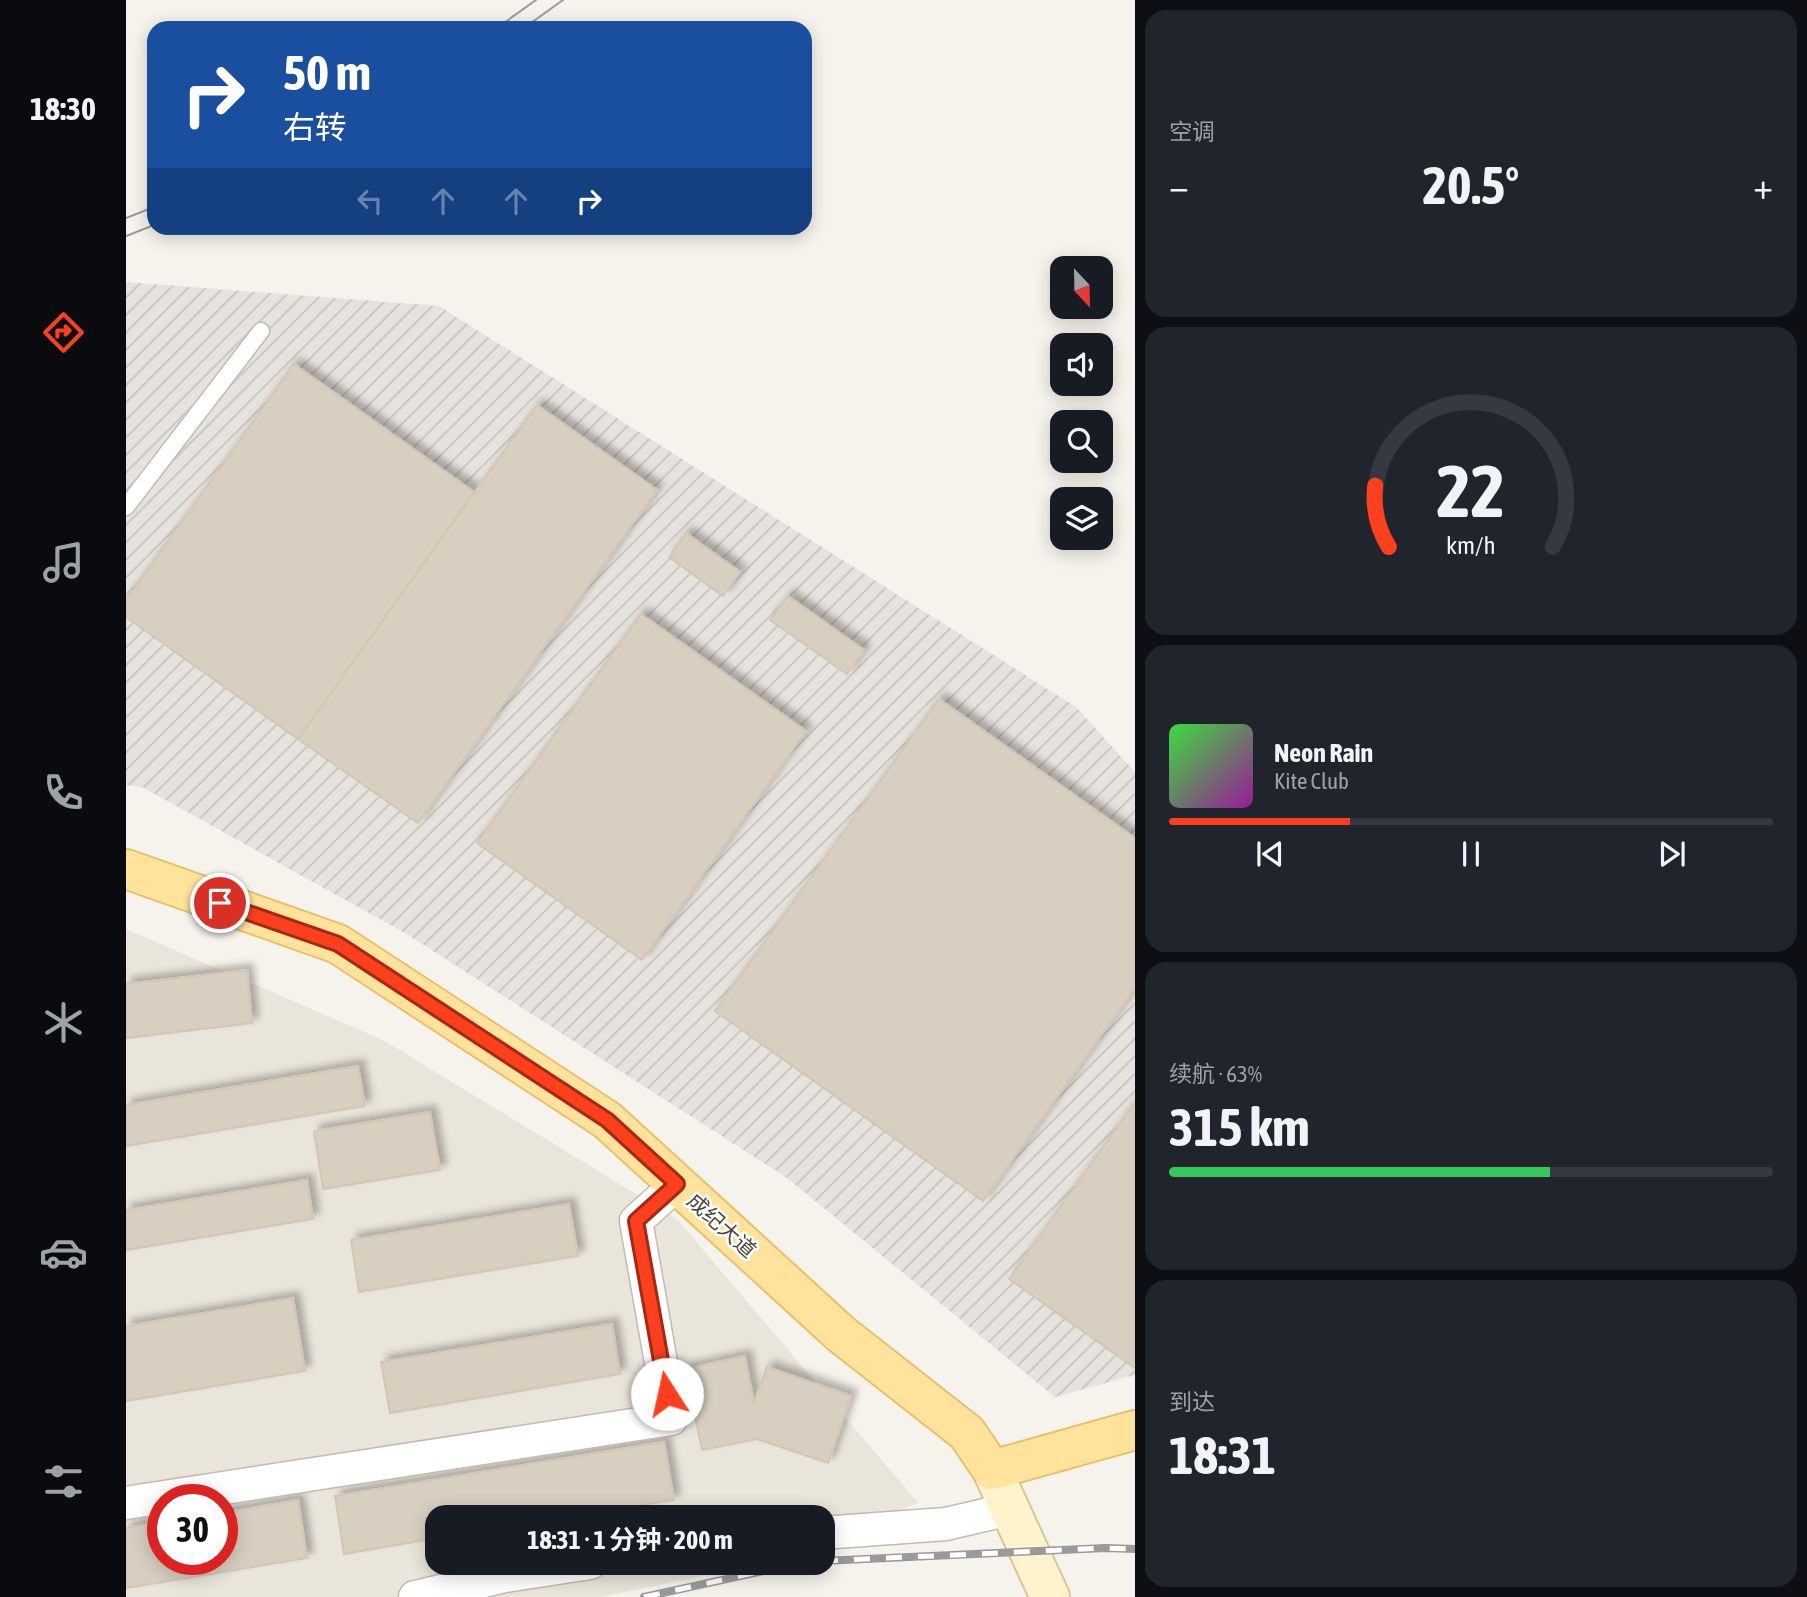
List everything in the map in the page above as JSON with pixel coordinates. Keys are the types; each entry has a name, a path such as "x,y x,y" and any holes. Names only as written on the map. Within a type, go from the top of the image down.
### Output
{"main road":[{"name":"成纪大道","path":"126,869 338,944 607,1120 841,1334 967,1433 992,1470"},
{"path":"1050,1597 992,1470 1135,1430"}],"street":[{"path":"126,1503 671,1419 636,1221 677,1184"},
{"path":"835,1532 946,1524 1010,1509"},
{"path":"415,1597 512,1575"}],"lane":[{"path":"126,507 261,331"}],"shaded area":[{"path":"126,282 439,306 1076,707 1135,772 1135,1375 1055,1397 787,1178 405,933 142,787 126,785"},
{"path":"126,929 383,1040 677,1219 918,1503 835,1536 835,1505 425,1505 425,1575 708,1575 601,1597 126,1597"}],"building":[{"path":"294,364 474,492 298,739 126,617 126,600"},
{"path":"537,405 657,490 418,823 298,739"},
{"path":"686,533 740,572 723,596 669,557"},
{"path":"788,596 864,650 847,674 770,620"},
{"path":"641,614 806,731 642,960 477,843"},
{"path":"939,699 1135,838 1135,988 983,1201 715,1011"},
{"path":"247,970 252,1023 126,1038 126,984"},
{"path":"358,1066 365,1106 126,1146 126,1105"},
{"path":"1135,1102 1135,1368 1009,1279"},
{"path":"430,1112 440,1170 323,1189 314,1131"},
{"path":"307,1180 313,1219 126,1250 126,1210"},
{"path":"569,1204 578,1256 359,1292 351,1240"},
{"path":"293,1298 305,1371 126,1401 126,1326"},
{"path":"612,1324 620,1374 390,1413 381,1362"},
{"path":"745,1356 754,1403 767,1367 851,1396 828,1463 757,1439 702,1450 685,1369"},
{"path":"664,1442 674,1500 643,1505 425,1505 425,1540 344,1554 335,1496"},
{"path":"298,1500 307,1558 238,1569 238,1510"},
{"path":"147,1525 147,1575 204,1575 126,1588 126,1528"}],"tram line":[{"path":"507,21 536,0"},
{"path":"534,21 563,0"},
{"path":"126,218 147,210"},
{"path":"126,236 147,228"}],"railway":[{"path":"835,1560 1106,1548 1135,1549"},
{"path":"644,1597 745,1575"}],"route":[{"path":"220,903 338,944 607,1120 677,1184 636,1221 667,1394"}]}
